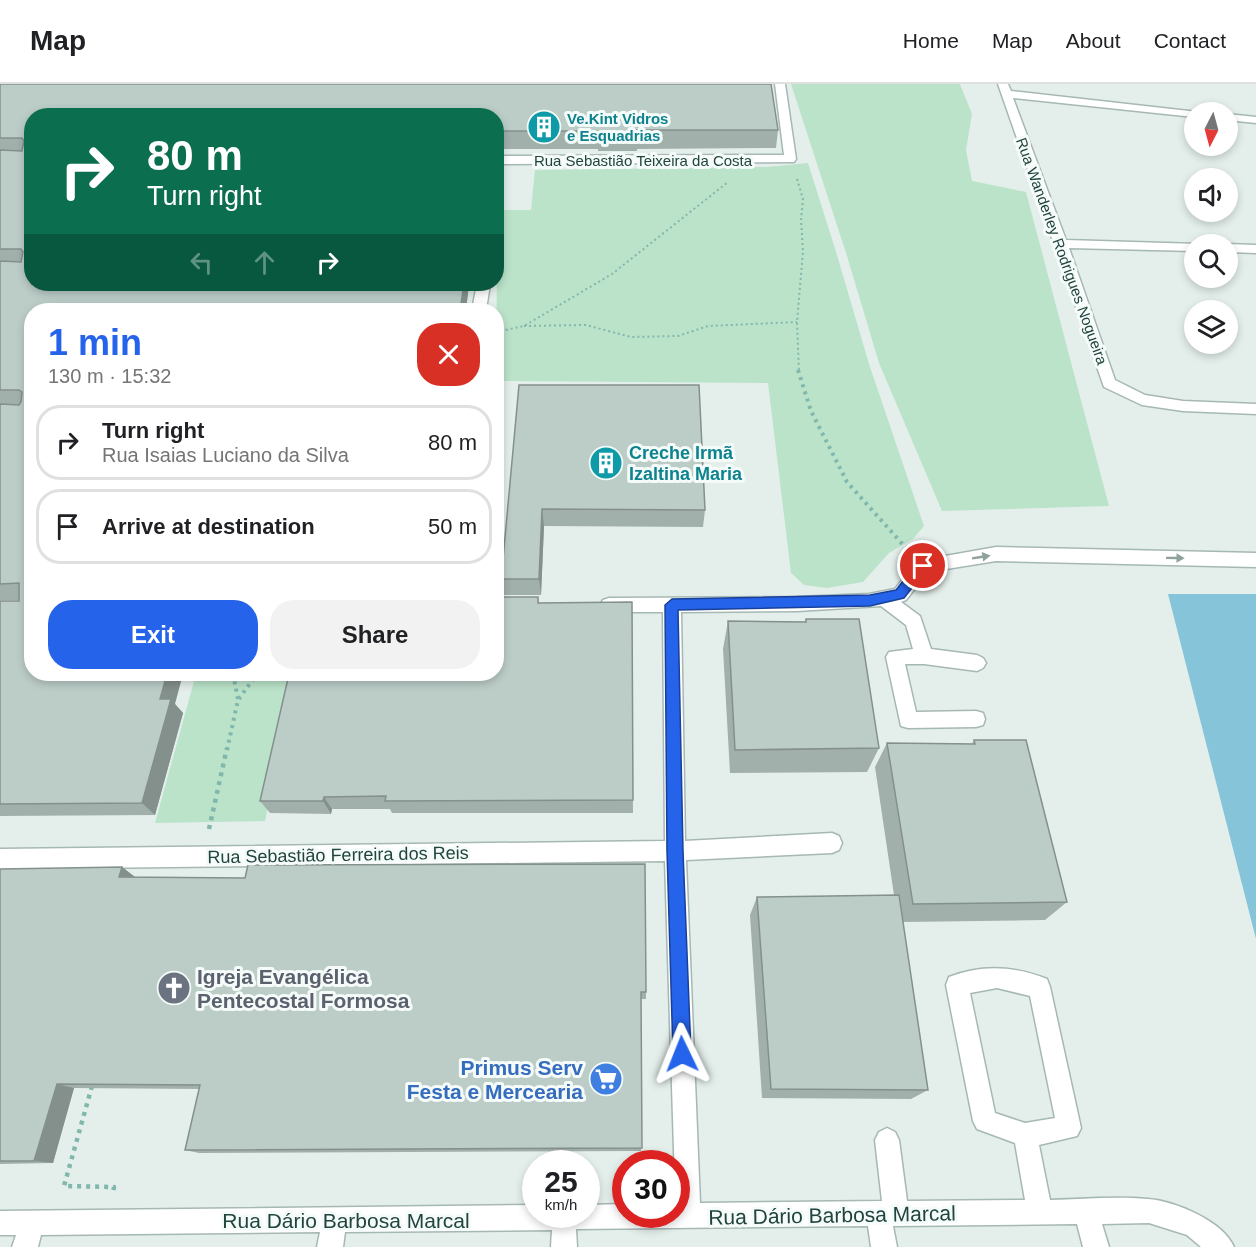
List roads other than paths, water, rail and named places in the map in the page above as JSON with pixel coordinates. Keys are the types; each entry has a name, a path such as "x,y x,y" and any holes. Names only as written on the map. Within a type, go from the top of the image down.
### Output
{"street":[{"name":"Rua Sebastião Teixeira da Costa","path":"504,160 790,159 780,84"},
{"path":"1005,89 1184,113"},
{"name":"Rua Wanderley Rodrigues Nogueira","path":"1005,89 1109,383 1142,400 1183,406 1256,409"},
{"path":"1238,118 1256,120"},
{"path":"1061,244 1184,247"},
{"path":"1238,248 1256,249"},
{"path":"592,605 797,604 883,598 900,595 923,566 996,554 1256,560"},
{"path":"883,598 914,621 924,656"},
{"path":"672,605 675,851 686,1150"},
{"path":"976,719 908,720 895,657 924,656 977,663"},
{"name":"Rua Sebastião Ferreira dos Reis","path":"0,859 675,851 832,843"},
{"path":"997,977 1039,987 1069,1128 1025,1135 986,1121 957,986 997,977"},
{"path":"1025,1135 1040,1212"},
{"path":"884,1247 888,1214 886,1140"},
{"name":"Rua Dário Barbosa Marcal","path":"690,1216 1149,1211 1194,1225 1221,1247"},
{"path":"1086,1212 1096,1247"},
{"name":"Rua Dário Barbosa Marcal","path":"0,1223 522,1218"},
{"path":"330,1247 334,1220"},
{"path":"25,1247 32,1223"},
{"path":"564,1228 564,1247"}],"water":[{"path":"1168,594 1256,594 1256,939"}],"place":[{"name":"Ve.Kint Vidros e Esquadrias","path":"544,127"},
{"name":"Creche Irmã Izaltina Maria","path":"606,463"},
{"name":"Igreja Evangélica Pentecostal Formosa","path":"174,988"},
{"name":"Primus Serv Festa e Mercearia","path":"606,1079"}]}
